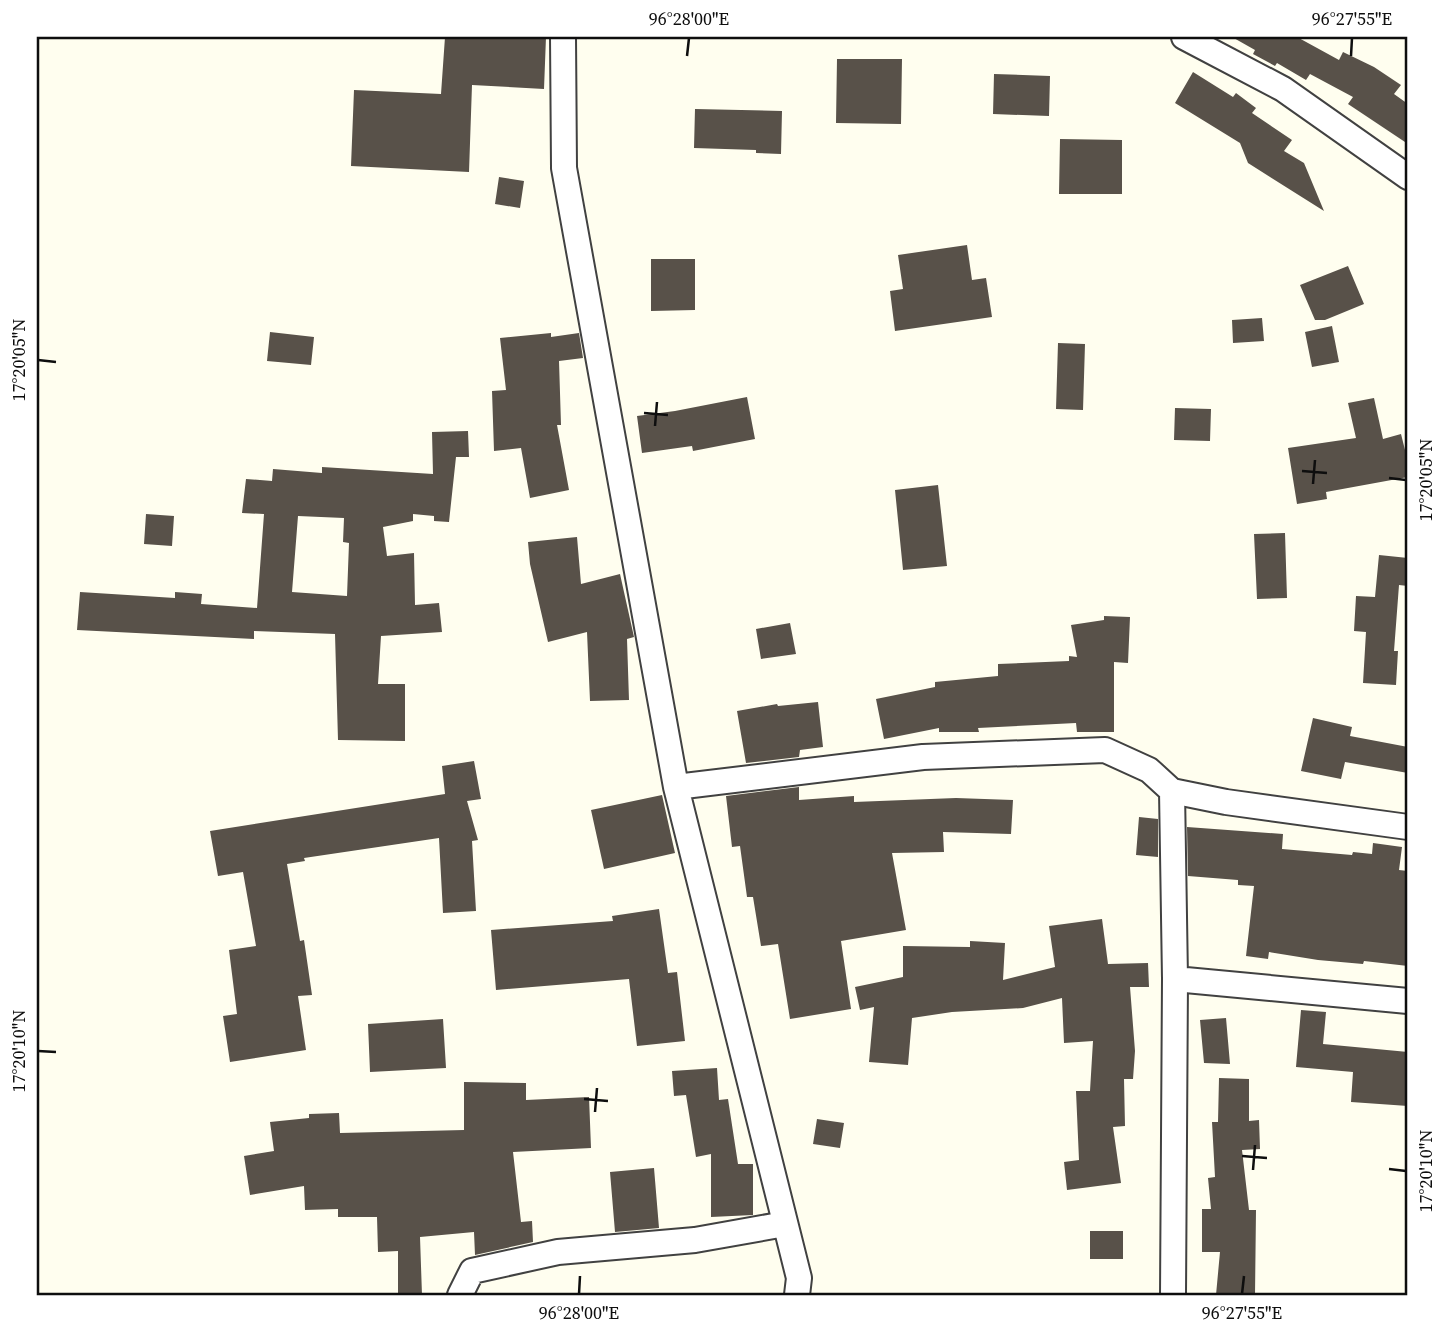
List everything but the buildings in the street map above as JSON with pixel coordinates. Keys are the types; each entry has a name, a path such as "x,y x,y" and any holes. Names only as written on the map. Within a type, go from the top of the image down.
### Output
{"street":[{"path":"563,37 564,168 676,787 799,1278 797,1295"},
{"path":"1184,37 1283,89 1408,177"},
{"path":"676,787 923,757 1105,750 1149,770 1172,791 1226,802 1408,827"},
{"path":"1172,791 1175,979 1173,1295"},
{"path":"1175,979 1408,1001"},
{"path":"460,1295 472,1271 558,1252 695,1240 785,1224"}]}
